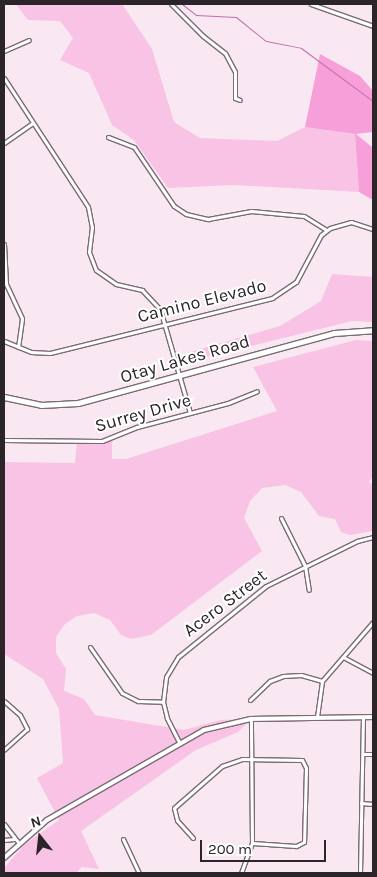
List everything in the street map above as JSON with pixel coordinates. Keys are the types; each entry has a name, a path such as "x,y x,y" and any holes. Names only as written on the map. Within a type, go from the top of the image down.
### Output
{"main road":[{"name":"Otay Lakes Road","path":"4,397 32,404 68,404 334,333 373,330"}],"street":[{"path":"171,4 203,36 225,53 235,72 235,98 240,100"},
{"path":"311,4 373,26"},
{"path":"4,51 29,40"},
{"path":"4,78 88,207 92,227 89,252 96,270 106,280 146,292 158,305 177,376 190,413"},
{"path":"4,144 33,124"},
{"path":"108,137 134,148 174,206 186,214 208,219 251,211 304,216 326,230 346,222 359,223 373,229"},
{"name":"Camino Elevado","path":"4,341 35,352 50,353 281,294 298,279 326,230"},
{"path":"4,244 6,284 22,319 18,347"},
{"name":"Surrey Drive","path":"4,440 102,441 137,427 190,413 257,391"},
{"path":"282,518 305,566 309,590"},
{"name":"Acero Street","path":"180,742 167,718 163,702 166,677 178,657 266,586 358,541 373,537"},
{"path":"318,717 322,681 373,622"},
{"path":"90,647 122,693 138,701 163,702"},
{"path":"343,657 373,673"},
{"path":"250,700 270,681 283,676 300,675 322,681"},
{"path":"4,701 20,715 27,729 4,750"},
{"path":"360,873 360,803 364,754 363,717"},
{"path":"4,858 16,840 47,820 180,742 212,727 251,719 373,717"},
{"path":"241,873 252,843 251,719"},
{"path":"364,754 373,754"},
{"path":"193,838 178,820 174,808 225,764 252,758 302,760 306,774 304,842 296,846 252,843"},
{"path":"360,803 373,804"},
{"path":"4,824 13,831 16,840"},
{"path":"123,839 138,873"},
{"path":"4,840 16,840"}],"shaded area":[{"path":"16,4 122,4 152,49 174,122 200,138 277,141 305,127 355,134 359,192 234,185 168,188 134,140 112,125 89,73 60,60 73,38 60,21 28,20"},
{"path":"320,54 360,76 373,91 373,132 356,134 373,148 373,200 359,192 355,134 305,127"},
{"path":"332,274 373,277 373,322 352,321 190,361 187,353 280,326 321,301"},
{"path":"356,340 373,341 373,476 369,482 373,485 373,531 350,535 341,532 335,519 319,516 301,492 285,485 262,488 250,501 244,518 262,551 151,635 131,639 121,635 110,620 94,613 77,616 64,625 56,637 56,653 66,669 64,691 84,699 95,715 184,730 221,720 251,719 238,732 196,750 81,831 99,869 82,867 76,873 4,873 4,868 24,845 59,820 37,778 63,763 59,709 43,679 4,654 4,462 75,463 77,443 112,437 112,459 126,459 277,411 253,367"}],"waterway":[{"path":"182,4 196,15 236,17 266,41 301,48 373,101"}]}
